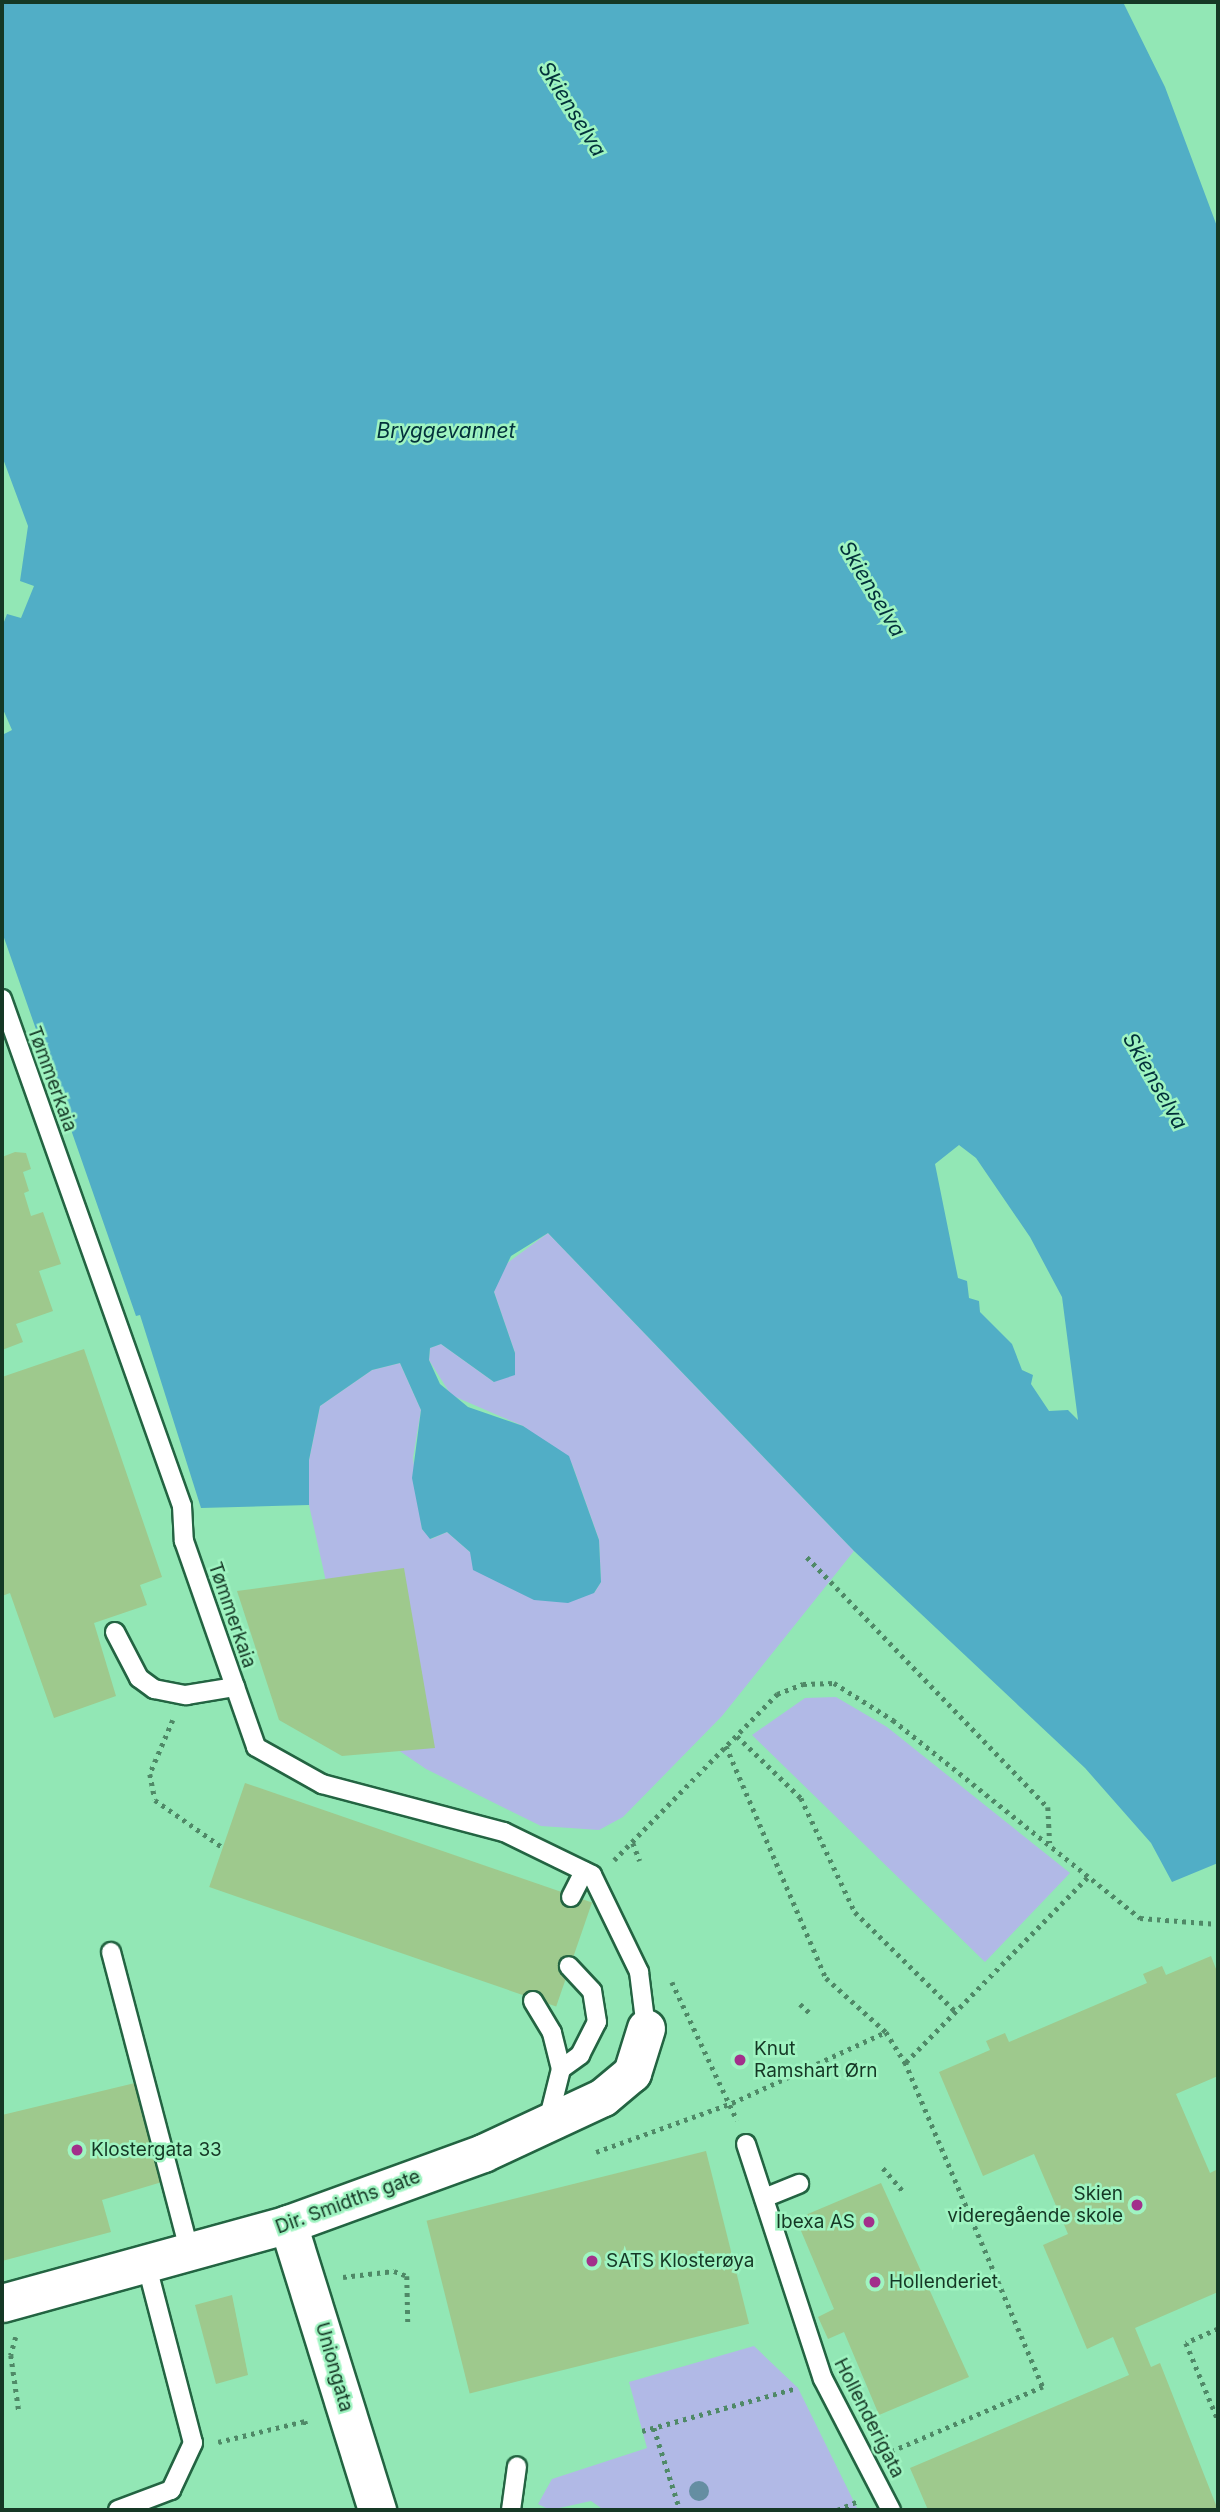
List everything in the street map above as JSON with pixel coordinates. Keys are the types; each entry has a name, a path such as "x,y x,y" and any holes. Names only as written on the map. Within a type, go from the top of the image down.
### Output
{"street":[{"name":"Dir. Smidths gate","path":"8,2318 147,2266 288,2224 548,2124 603,2097 632,2073 646,2028"},
{"name":"Uniongata","path":"288,2224 377,2510"}],"lane":[{"name":"Tømmerkaia","path":"2,999 182,1506 184,1541 256,1747 322,1784 504,1832 588,1873"},
{"path":"115,1632 139,1678 154,1689 186,1695 235,1687"},
{"path":"571,1897 588,1873 639,1972 646,2028"},
{"path":"111,1952 190,2254"},
{"path":"561,2069 580,2055 597,2022 593,1991 569,1966"},
{"path":"533,2001 552,2033 561,2069 548,2124"},
{"name":"Hollenderigata","path":"746,2144 823,2379 869,2461 891,2510"},
{"path":"764,2198 799,2184"},
{"path":"118,2510 171,2490 193,2443 147,2266"},
{"path":"511,2510 517,2466"}],"path":[{"path":"807,1557 1048,1807 1050,1844"},
{"path":"588,1873 633,1843 777,1694 803,1684 834,1683 862,1696 1140,1918 1218,1924"},
{"path":"186,1695 150,1774 155,1800 222,1847"},
{"path":"737,1735 801,1798 855,1912 955,2011"},
{"path":"726,1746 826,1978 886,2032 905,2062 1043,2387 869,2461"},
{"path":"633,1843 640,1861"},
{"path":"905,2062 1089,1876"},
{"path":"672,1982 732,2103"},
{"path":"800,2004 810,2013"},
{"path":"596,2152 732,2103 886,2032"},
{"path":"883,2168 905,2193"},
{"path":"340,2277 394,2271 407,2276 408,2323"},
{"path":"8,2318 10,2355 19,2412"},
{"path":"1218,2329 1186,2343 1218,2420"},
{"path":"642,2431 823,2379"},
{"path":"228,2441 305,2421 307,2429"},
{"path":"654,2427 680,2510"}],"shaded area":[{"path":"548,1233 854,1551 722,1716 623,1817 599,1830 541,1826 426,1769 382,1739 339,1640 309,1505 309,1460 320,1406 372,1370 400,1363 421,1410 413,1458 422,1529 431,1539 447,1532 470,1552 594,1593 601,1582 599,1540 572,1464 523,1426 451,1395 429,1360 430,1348 441,1344 494,1382 515,1353 494,1292 499,1269"},
{"path":"836,1697 887,1727 1070,1873 985,1962 752,1735 805,1698"},
{"path":"754,2346 798,2388 858,2510 604,2510 591,2501 550,2510 538,2504 552,2479 647,2448 629,2382"}],"water":[{"name":"Bryggevannet","path":"2,2 1123,2 1165,87 1218,229 1218,1863 1172,1882 1151,1843 1085,1768 854,1551 548,1233 511,1256 494,1292 515,1353 515,1375 494,1382 441,1344 430,1348 429,1360 440,1384 468,1407 523,1426 569,1456 599,1540 601,1582 594,1593 568,1603 534,1600 473,1570 470,1552 447,1532 430,1539 422,1529 412,1478 421,1410 400,1363 372,1370 320,1406 309,1460 309,1505 201,1508 140,1315 136,1316 2,932 2,735 12,730 2,707 2,627 7,614 21,618 34,586 20,581 28,526 2,456","holes":["959,1145 976,1158 1030,1237 1062,1297 1078,1420 1068,1410 1049,1411 1031,1384 1033,1375 1022,1370 1012,1344 980,1312 979,1301 969,1298 967,1281 958,1278 935,1164"]}],"building":[{"path":"15,1152 26,1153 31,1169 23,1172 29,1191 24,1193 31,1216 43,1212 61,1264 39,1271 53,1311 16,1324 23,1342 2,1350 2,1157"},
{"path":"84,1349 162,1577 140,1585 147,1605 94,1623 116,1696 54,1718 10,1593 2,1596 2,1377"},
{"path":"404,1568 435,1748 342,1756 279,1720 237,1591"},
{"path":"245,1783 592,1902 556,2006 209,1887"},
{"name":"Skien videregående skole","path":"1211,1956 1218,1974 1218,2076 1176,2094 1210,2173 1218,2169 1218,2292 1135,2328 1151,2367 1160,2363 1218,2510 928,2510 910,2468 1129,2375 1113,2337 1087,2349 1043,2245 1068,2234 1034,2154 983,2176 939,2072 990,2050 986,2041 1005,2033 1009,2042 1147,1983 1143,1974 1162,1966 1166,1975"},
{"name":"Klostergata 33","path":"135,2083 162,2182 102,2200 111,2232 2,2261 2,2115"},
{"path":"706,2151 749,2324 470,2393 427,2221"},
{"name":"Hollenderiet","path":"881,2183 969,2377 879,2415 844,2332 828,2339 818,2317 834,2309 796,2219"},
{"path":"232,2295 248,2375 216,2384 195,2305"}],"place":[{"name":"Knut Ramshart Ørn","path":"740,2060"},
{"name":"Klostergata 33","path":"77,2150"},
{"name":"Skien videregående skole","path":"1137,2205"},
{"name":"Ibexa AS","path":"869,2222"},
{"name":"SATS Klosterøya","path":"592,2261"},
{"name":"Hollenderiet","path":"875,2282"}],"water label":[{"name":"Skienselva","path":"572,109"},
{"name":"Skienselva","path":"872,589"},
{"name":"Skienselva","path":"1155,1081"}]}
